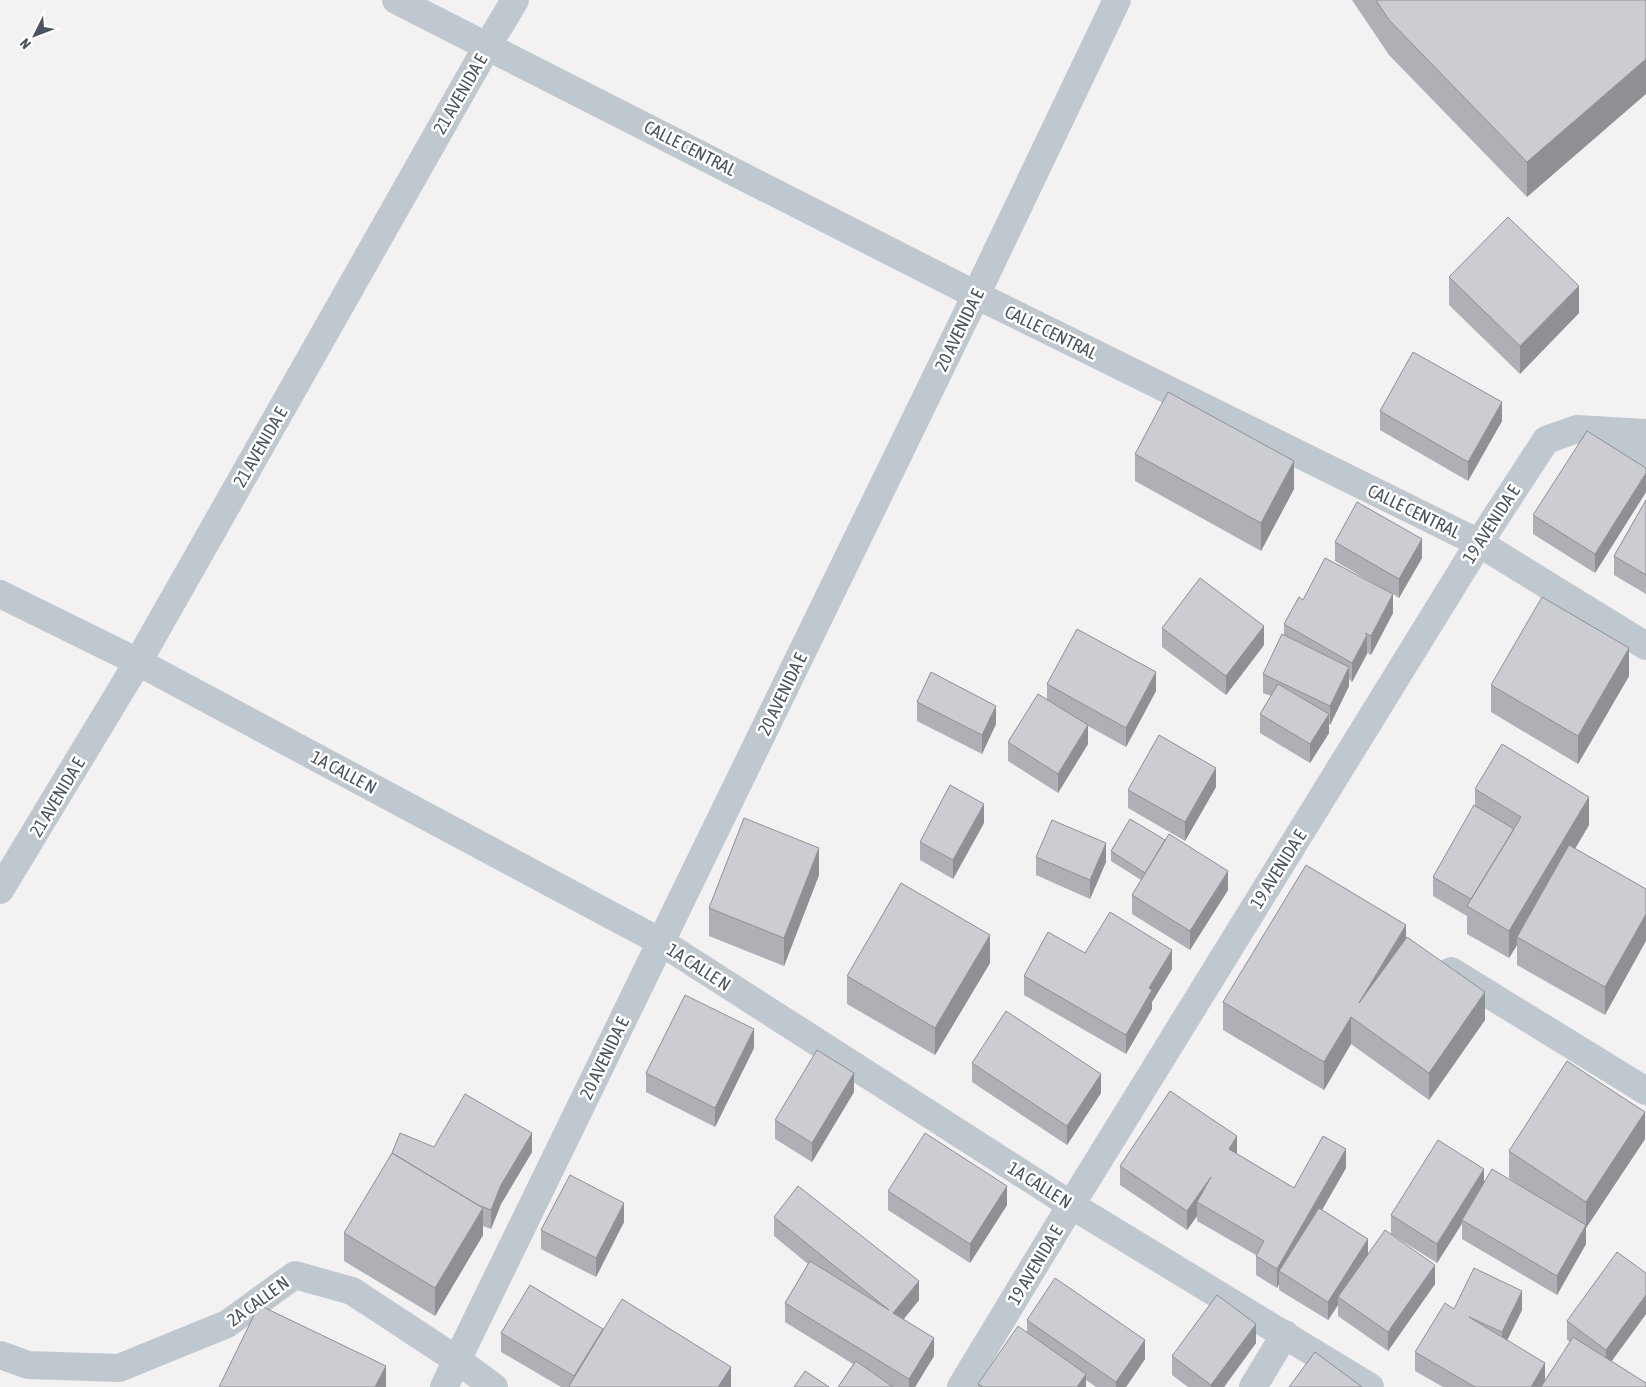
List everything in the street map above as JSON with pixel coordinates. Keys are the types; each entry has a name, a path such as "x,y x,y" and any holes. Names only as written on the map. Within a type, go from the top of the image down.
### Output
{"street":[{"name":"CALLE CENTRAL","path":"396,0 488,45 976,295 1478,543 1646,646"},
{"name":"21 AVENIDA E","path":"0,890 138,662 515,0"},
{"name":"20 AVENIDA E","path":"444,1387 976,295 1117,0"},
{"name":"19 AVENIDA E","path":"961,1387 1478,543 1546,440 1577,429 1646,434"},
{"path":"1600,431 1646,459"},
{"name":"1A CALLE N","path":"0,594 138,662 661,942 1071,1205 1370,1387"},
{"path":"1280,866 1305,881"},
{"path":"1430,958 1646,1091"},
{"name":"2A CALLE N","path":"0,1355 28,1365 119,1368 227,1324 295,1275 352,1291 457,1360 494,1387"},
{"path":"1253,1387 1285,1334"}],"building":[{"path":"1376,0 1646,0 1646,59 1527,162 1389,20"},
{"path":"1508,217 1579,286 1520,346 1449,277"},
{"path":"1413,352 1502,402 1468,462 1380,411"},
{"path":"1168,392 1294,461 1261,523 1135,454"},
{"path":"1587,431 1646,468 1646,473 1595,554 1533,515"},
{"path":"1646,500 1646,575 1614,556"},
{"path":"1357,502 1422,539 1399,579 1335,542"},
{"path":"1325,558 1393,594 1371,636 1365,633 1367,635 1352,663 1284,624 1299,597 1303,600"},
{"path":"1200,578 1264,626 1226,676 1162,628"},
{"path":"1542,597 1629,648 1578,736 1491,685"},
{"path":"1077,629 1156,672 1126,728 1047,684"},
{"path":"1282,634 1349,667 1330,706 1263,674"},
{"path":"931,672 996,706 982,735 917,702"},
{"path":"1278,684 1329,714 1310,744 1260,714"},
{"path":"1038,694 1088,725 1058,774 1008,742"},
{"path":"1159,735 1216,768 1185,822 1128,790"},
{"path":"1502,744 1589,797 1509,931 1467,906 1521,817 1475,789"},
{"path":"950,785 984,804 953,860 920,842"},
{"path":"1474,805 1514,829 1471,899 1433,877"},
{"path":"744,818 819,848 784,938 709,908"},
{"path":"1130,819 1165,840 1145,873 1111,851"},
{"path":"1052,820 1106,843 1090,880 1036,857"},
{"path":"1169,834 1228,871 1190,931 1132,895"},
{"path":"1569,845 1646,889 1646,914 1605,987 1517,937"},
{"path":"1306,865 1406,925 1359,1003 1407,937 1485,992 1429,1073 1351,1017 1324,1062 1223,1002"},
{"path":"901,883 990,935 935,1028 847,976"},
{"path":"1110,912 1172,950 1149,988 1152,990 1126,1035 1024,976 1048,932 1085,953"},
{"path":"685,995 754,1029 715,1108 646,1073"},
{"path":"1006,1011 1101,1074 1067,1126 972,1063"},
{"path":"817,1050 854,1073 812,1143 775,1120"},
{"path":"1567,1061 1645,1112 1586,1202 1509,1151"},
{"path":"1170,1091 1237,1136 1229,1149 1294,1188 1323,1136 1346,1149 1277,1269 1256,1256 1264,1241 1197,1202 1211,1177 1187,1211 1120,1166"},
{"path":"465,1094 532,1133 501,1185 491,1210 478,1205 392,1153 400,1133 434,1147"},
{"path":"925,1133 1007,1186 970,1244 888,1191"},
{"path":"1438,1140 1484,1169 1437,1244 1391,1215"},
{"path":"392,1153 483,1208 435,1288 344,1233"},
{"path":"1492,1169 1586,1225 1557,1276 1462,1220"},
{"path":"570,1175 624,1203 596,1258 541,1230"},
{"path":"798,1186 919,1281 893,1313 934,1338 909,1379 785,1303 810,1261 889,1310 774,1217"},
{"path":"1319,1208 1368,1239 1328,1302 1279,1271"},
{"path":"1385,1230 1435,1265 1388,1332 1338,1297"},
{"path":"1617,1252 1646,1273 1646,1295 1606,1350 1567,1321"},
{"path":"1474,1268 1522,1291 1502,1332 1469,1317 1545,1363 1531,1387 1475,1387 1415,1352 1445,1303 1454,1309"},
{"path":"1055,1278 1145,1340 1116,1382 1027,1320"},
{"path":"530,1285 603,1329 574,1376 501,1333"},
{"path":"1217,1295 1256,1324 1211,1385 1172,1356"},
{"path":"622,1299 731,1367 718,1387 570,1387"},
{"path":"259,1305 386,1366 375,1387 219,1387"},
{"path":"1018,1326 1086,1374 1077,1387 983,1387 978,1384"},
{"path":"1573,1337 1646,1383 1646,1387 1541,1387"},
{"path":"1315,1352 1362,1387 1289,1387"},
{"path":"856,1361 893,1387 838,1387"},
{"path":"805,1371 829,1387 794,1387"}]}
